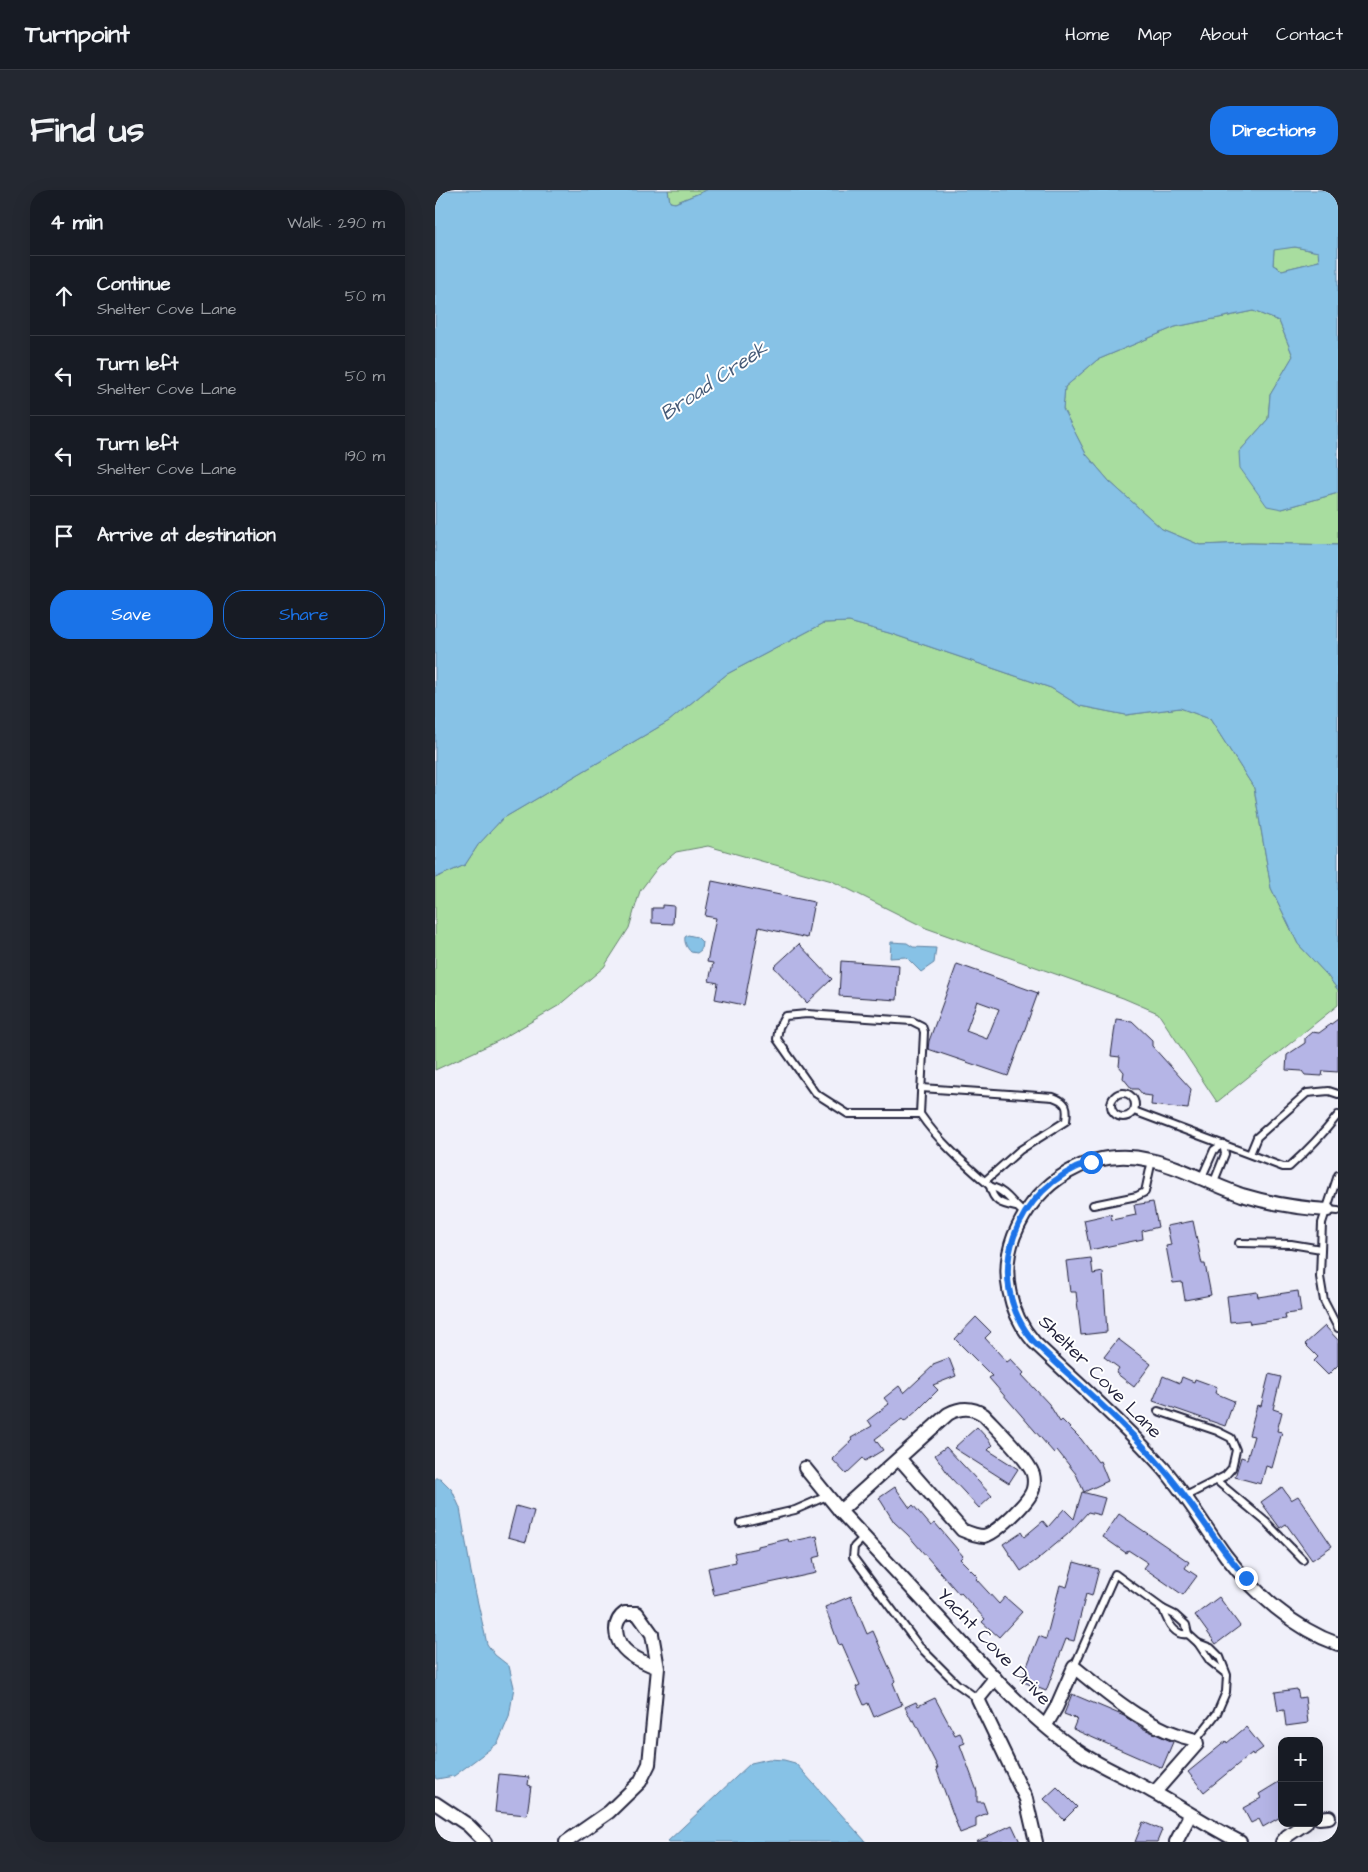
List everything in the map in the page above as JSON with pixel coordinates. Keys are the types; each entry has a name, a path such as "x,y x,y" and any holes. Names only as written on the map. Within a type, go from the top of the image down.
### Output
{"street":[{"name":"Shelter Cove Lane","path":"1333,1211 1285,1207 1242,1195 1152,1160 1118,1157 1091,1162 1076,1166 1049,1184 1035,1199 1020,1210 1009,1254 1009,1286 1013,1309 1034,1342 1128,1431 1164,1469 1227,1557 1270,1602 1303,1627 1338,1644"},
{"path":"840,1511 899,1458 948,1414 959,1409 976,1410 984,1415 1030,1467 1034,1478 1033,1490 1028,1498 995,1531 984,1536 972,1535 962,1530 899,1458"},
{"name":"Yacht Cove Drive","path":"805,1468 840,1511 1023,1706 1079,1752 1104,1767 1155,1792 1190,1815 1240,1842"},
{"path":"1046,1725 1056,1708 1074,1667 1138,1716 1171,1734 1196,1740 1197,1744 1155,1792"},
{"path":"566,1842 609,1812 640,1782 649,1764 658,1668"},
{"path":"995,1678 978,1699 1026,1799 1036,1842"},
{"path":"435,1803 467,1825 485,1842"},
{"path":"1176,1842 1190,1815"},
{"path":"1282,1842 1300,1827"}],"lane":[{"path":"919,1114 848,1114 815,1093 777,1038 779,1027 785,1016 795,1014 913,1021 921,1026 924,1032 919,1114 957,1157 988,1184 1010,1196 1020,1210"},
{"path":"921,1088 1053,1097 1066,1104 1066,1121 1021,1150 988,1184"},
{"path":"1250,1154 1257,1137 1307,1093 1329,1091 1338,1094"},
{"path":"1134,1110 1283,1167 1289,1167 1319,1138 1338,1115"},
{"path":"1201,1179 1214,1150 1223,1144"},
{"path":"1213,1184 1225,1154 1223,1144"},
{"path":"1093,1205 1137,1196 1145,1192 1152,1160"},
{"path":"1338,1175 1333,1211 1323,1224 1320,1277 1324,1301 1338,1328"},
{"path":"988,1184 992,1194 1002,1204 1020,1210"},
{"path":"1239,1243 1291,1244 1321,1250"},
{"path":"1158,1410 1217,1431 1231,1438 1236,1450 1231,1468 1225,1476 1184,1497"},
{"path":"1217,1481 1266,1522 1303,1560"},
{"path":"740,1523 795,1510 827,1496"},
{"path":"864,1537 854,1547 853,1557 919,1646 957,1684 978,1699"},
{"path":"1074,1667 1115,1574 1163,1610 1179,1619 1186,1626 1188,1634 1198,1643 1210,1661 1227,1675 1224,1700 1217,1713 1196,1740"},
{"path":"1163,1610 1171,1626 1183,1635 1188,1634"}],"green space":[{"path":"668,190 707,190 675,203 670,202"},
{"path":"1295,247 1319,252 1319,261 1282,270 1273,265 1274,249"},
{"path":"1253,311 1279,321 1293,356 1270,395 1268,419 1239,452 1282,509 1338,493 1338,545 1250,543 1200,545 1162,529 1109,481 1086,454 1063,409 1065,387 1097,360 1175,327"},
{"path":"849,622 889,633 1051,688 1080,706 1126,715 1180,708 1210,719 1254,788 1271,888 1298,944 1327,975 1338,990 1338,1005 1217,1102 1158,1013 1123,998 926,928 832,881 708,846 676,852 658,867 640,891 629,928 604,967 558,1006 498,1041 435,1070 435,878 465,865 478,845 502,819 669,721 727,674 824,623"}],"water":[{"name":"Broad Creek","path":"435,190 668,190 670,202 675,203 707,190 1338,190 1338,493 1282,509 1267,506 1240,468 1239,452 1268,419 1270,395 1293,356 1279,321 1253,311 1175,327 1097,360 1065,387 1063,409 1086,454 1109,481 1162,529 1200,545 1250,543 1338,545 1338,990 1327,975 1298,944 1271,888 1254,788 1210,719 1180,708 1126,715 1080,706 1051,688 889,633 849,622 824,623 727,674 669,721 502,819 478,845 465,865 435,878","holes":["1295,247 1318,252 1319,261 1282,270 1273,265 1274,250"]},
{"path":"688,935 697,937 702,942 701,950 697,953 691,952 686,945 685,937"},
{"path":"891,942 907,943 913,947 936,948 934,963 921,972 906,957 890,958"},
{"path":"435,1478 440,1478 452,1490 460,1508 471,1572 487,1644 495,1655 509,1666 514,1687 509,1717 498,1743 454,1776 437,1779 435,1778"},
{"path":"769,1759 795,1763 866,1842 667,1842 751,1763"}],"building":[{"path":"712,881 814,902 807,938 759,927 744,1005 715,999 718,983 709,981 713,963 707,962 716,918 705,916"},
{"path":"662,905 674,906 673,924 652,923 652,908 662,908"},
{"path":"799,944 832,979 807,1003 774,967"},
{"path":"841,961 899,965 897,1000 839,996"},
{"path":"957,964 1038,993 1008,1076 928,1049 929,1041","holes":["977,1001 999,1009 987,1039 966,1031"]},
{"path":"1116,1019 1132,1021 1152,1040 1152,1046 1191,1089 1188,1109 1151,1105 1152,1096 1143,1095 1138,1089 1132,1089 1123,1078 1124,1072 1119,1066 1120,1057 1111,1056"},
{"path":"1338,1019 1338,1072 1323,1071 1322,1076 1305,1075 1302,1071 1286,1070 1287,1055 1305,1043 1305,1038 1312,1032 1319,1033"},
{"path":"1153,1202 1158,1227 1142,1231 1143,1239 1090,1250 1084,1220 1111,1214 1112,1220 1136,1215 1134,1205"},
{"path":"1193,1221 1211,1295 1185,1300 1182,1282 1173,1283 1166,1246 1171,1245 1167,1226"},
{"path":"1091,1258 1093,1274 1103,1272 1107,1332 1081,1335 1076,1292 1070,1292 1066,1261"},
{"path":"1298,1291 1301,1312 1285,1314 1286,1319 1250,1324 1249,1320 1230,1322 1227,1296 1257,1292 1258,1297"},
{"path":"976,1317 991,1332 985,1338 1007,1362 1011,1359 1024,1373 1022,1375 1049,1404 1060,1422 1062,1420 1081,1439 1098,1462 1100,1461 1108,1481 1084,1492 1076,1474 1057,1450 1054,1453 989,1378 992,1376 955,1339"},
{"path":"1325,1326 1338,1340 1338,1365 1328,1375 1314,1361 1318,1357 1305,1344"},
{"path":"1118,1339 1151,1364 1134,1387 1116,1373 1119,1368 1104,1357"},
{"path":"949,1358 956,1376 933,1385 938,1390 918,1410 904,1422 902,1419 875,1439 883,1450 865,1461 863,1458 846,1474 832,1459 852,1440 851,1438 872,1426 868,1420 889,1404 884,1398 899,1386 904,1393 933,1364"},
{"path":"1269,1374 1281,1377 1273,1409 1282,1412 1277,1431 1282,1432 1272,1468 1266,1466 1261,1484 1235,1477 1241,1457 1247,1459 1254,1436 1249,1435 1257,1405 1261,1406"},
{"path":"1163,1376 1180,1383 1182,1377 1194,1382 1195,1379 1217,1387 1215,1393 1234,1401 1225,1426 1153,1401"},
{"path":"977,1427 993,1445 988,1450 1018,1469 1009,1483 954,1448"},
{"path":"946,1447 992,1496 979,1508 951,1478 935,1455"},
{"path":"895,1487 910,1508 913,1505 931,1526 935,1523 963,1556 960,1559 978,1577 976,1579 999,1604 1005,1597 1022,1612 999,1637 982,1622 985,1619 961,1593 959,1594 908,1535 894,1522 879,1498"},
{"path":"1282,1487 1291,1500 1298,1496 1332,1546 1312,1560 1286,1524 1280,1528 1261,1502"},
{"path":"1082,1492 1105,1498 1100,1515 1088,1512 1068,1534 1021,1571 1003,1544 1021,1532 1024,1537 1043,1521 1048,1527 1064,1509 1074,1519"},
{"path":"516,1506 534,1511 526,1542 508,1537"},
{"path":"1119,1514 1189,1562 1185,1568 1197,1576 1183,1595 1144,1568 1148,1563 1128,1550 1126,1553 1103,1537"},
{"path":"817,1536 821,1556 813,1558 816,1573 714,1595 708,1568 736,1562 734,1553 788,1539 789,1542"},
{"path":"1074,1562 1099,1569 1092,1596 1086,1594 1074,1641 1066,1639 1046,1691 1021,1681 1039,1636 1046,1639 1060,1585 1067,1587"},
{"path":"851,1596 867,1634 873,1631 895,1681 893,1683 902,1705 874,1717 868,1703 864,1705 856,1687 860,1685 842,1644 839,1645 825,1607"},
{"path":"1219,1597 1240,1626 1216,1644 1195,1615"},
{"path":"1297,1689 1299,1698 1305,1697 1308,1723 1286,1726 1284,1710 1278,1711 1275,1692"},
{"path":"1072,1694 1124,1716 1142,1728 1173,1742 1162,1768 1073,1729 1077,1719 1064,1714"},
{"path":"935,1698 955,1735 960,1733 965,1743 960,1745 977,1791 977,1802 983,1802 987,1813 976,1818 976,1827 960,1833 936,1768 938,1768 914,1720 912,1721 905,1707 916,1702 918,1706"},
{"path":"1246,1727 1263,1748 1253,1755 1252,1753 1204,1792 1188,1772"},
{"path":"499,1774 529,1777 528,1785 531,1786 527,1815 495,1812"},
{"path":"1278,1782 1278,1818 1263,1827 1259,1819 1251,1823 1243,1808 1261,1798 1259,1794"},
{"path":"1057,1787 1077,1807 1064,1820 1044,1799"},
{"path":"1143,1822 1162,1830 1157,1842 1135,1842"},
{"path":"1012,1825 1020,1842 976,1842"}],"route":[{"path":"1091,1162 1076,1166 1049,1184 1031,1204 1022,1218 1011,1244 1009,1254 1008,1274 1013,1309 1024,1330 1034,1342 1128,1431 1164,1469 1227,1557 1246,1578"}]}
